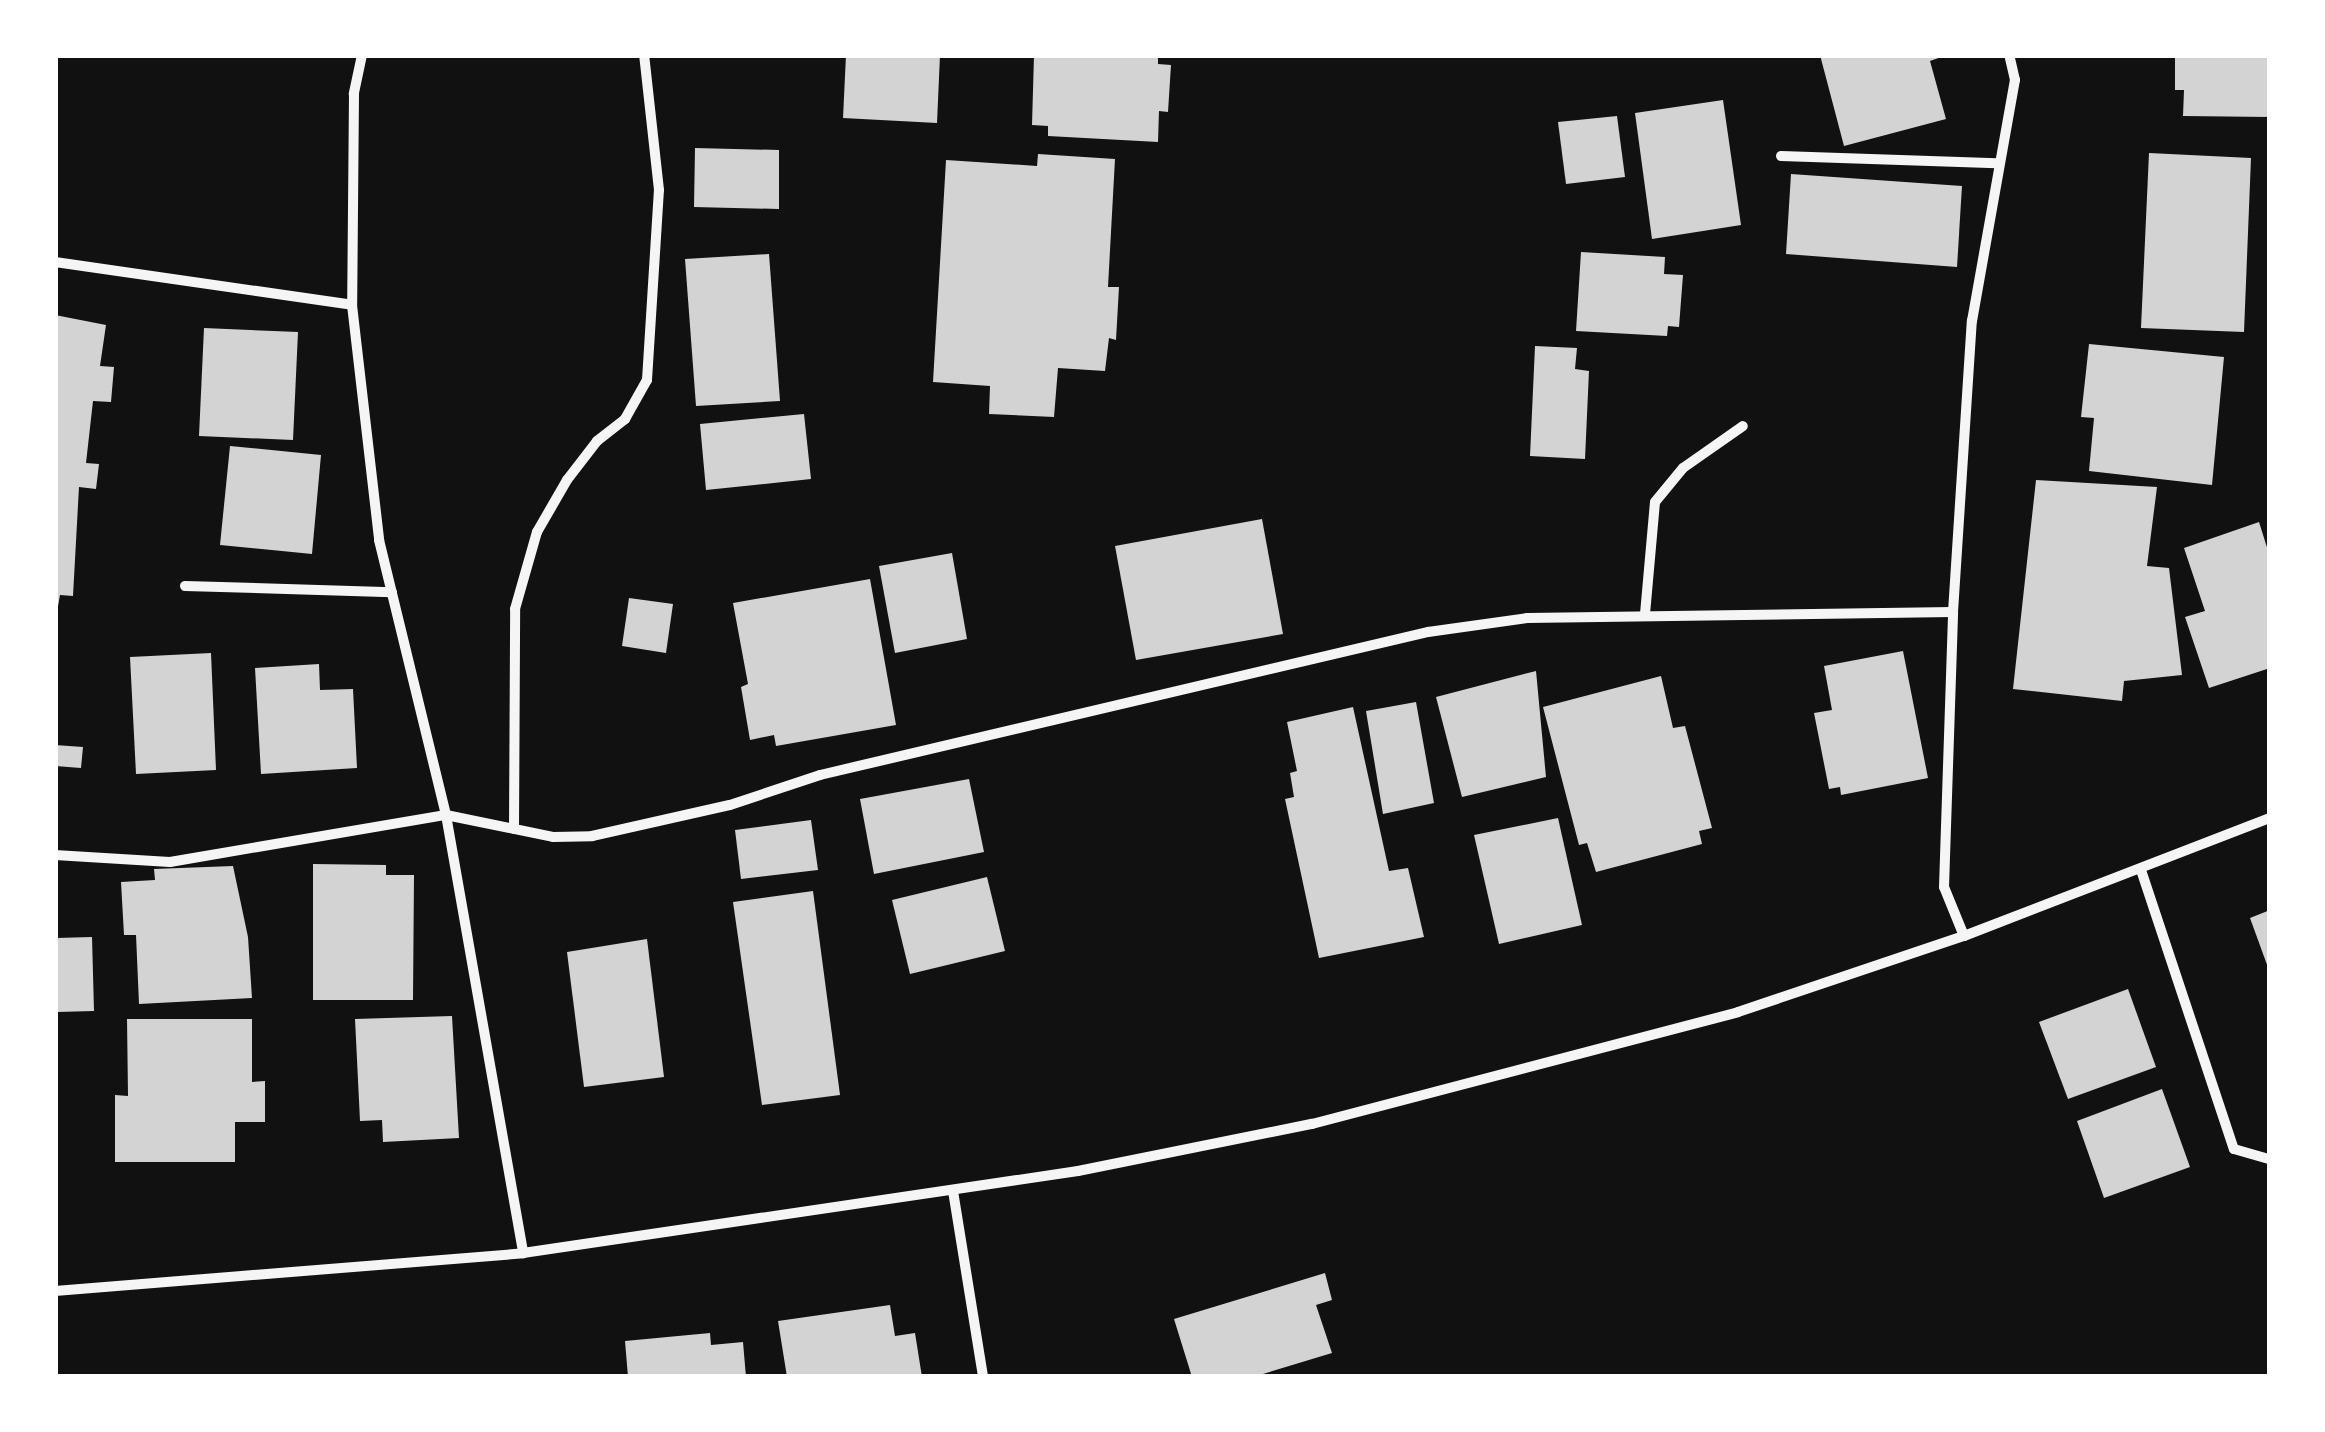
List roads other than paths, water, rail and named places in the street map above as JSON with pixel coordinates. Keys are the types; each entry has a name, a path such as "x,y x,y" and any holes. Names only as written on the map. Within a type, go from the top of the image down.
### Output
{"street":[{"path":"362,55 354,94 352,305 379,540 446,816 523,1253"},
{"path":"514,829 516,609 537,532 566,480 596,441 625,419 646,380 659,190 644,55"},
{"path":"1964,936 1944,887 1954,612 1972,321 1996,164 2015,80 2009,55"},
{"path":"1780,156 1996,164"},
{"path":"55,262 352,305"},
{"path":"1645,614 1655,502 1682,468 1742,426"},
{"path":"186,586 392,592"},
{"path":"55,855 170,862 446,816 514,829 592,836 730,805 820,775 1428,632 1527,618 1954,612"},
{"path":"55,1291 523,1253 952,1190 1331,1119 1738,1012 1964,936 2270,818"},
{"path":"2142,870 2234,1149 2270,1160"},
{"path":"952,1190 983,1377"}]}
